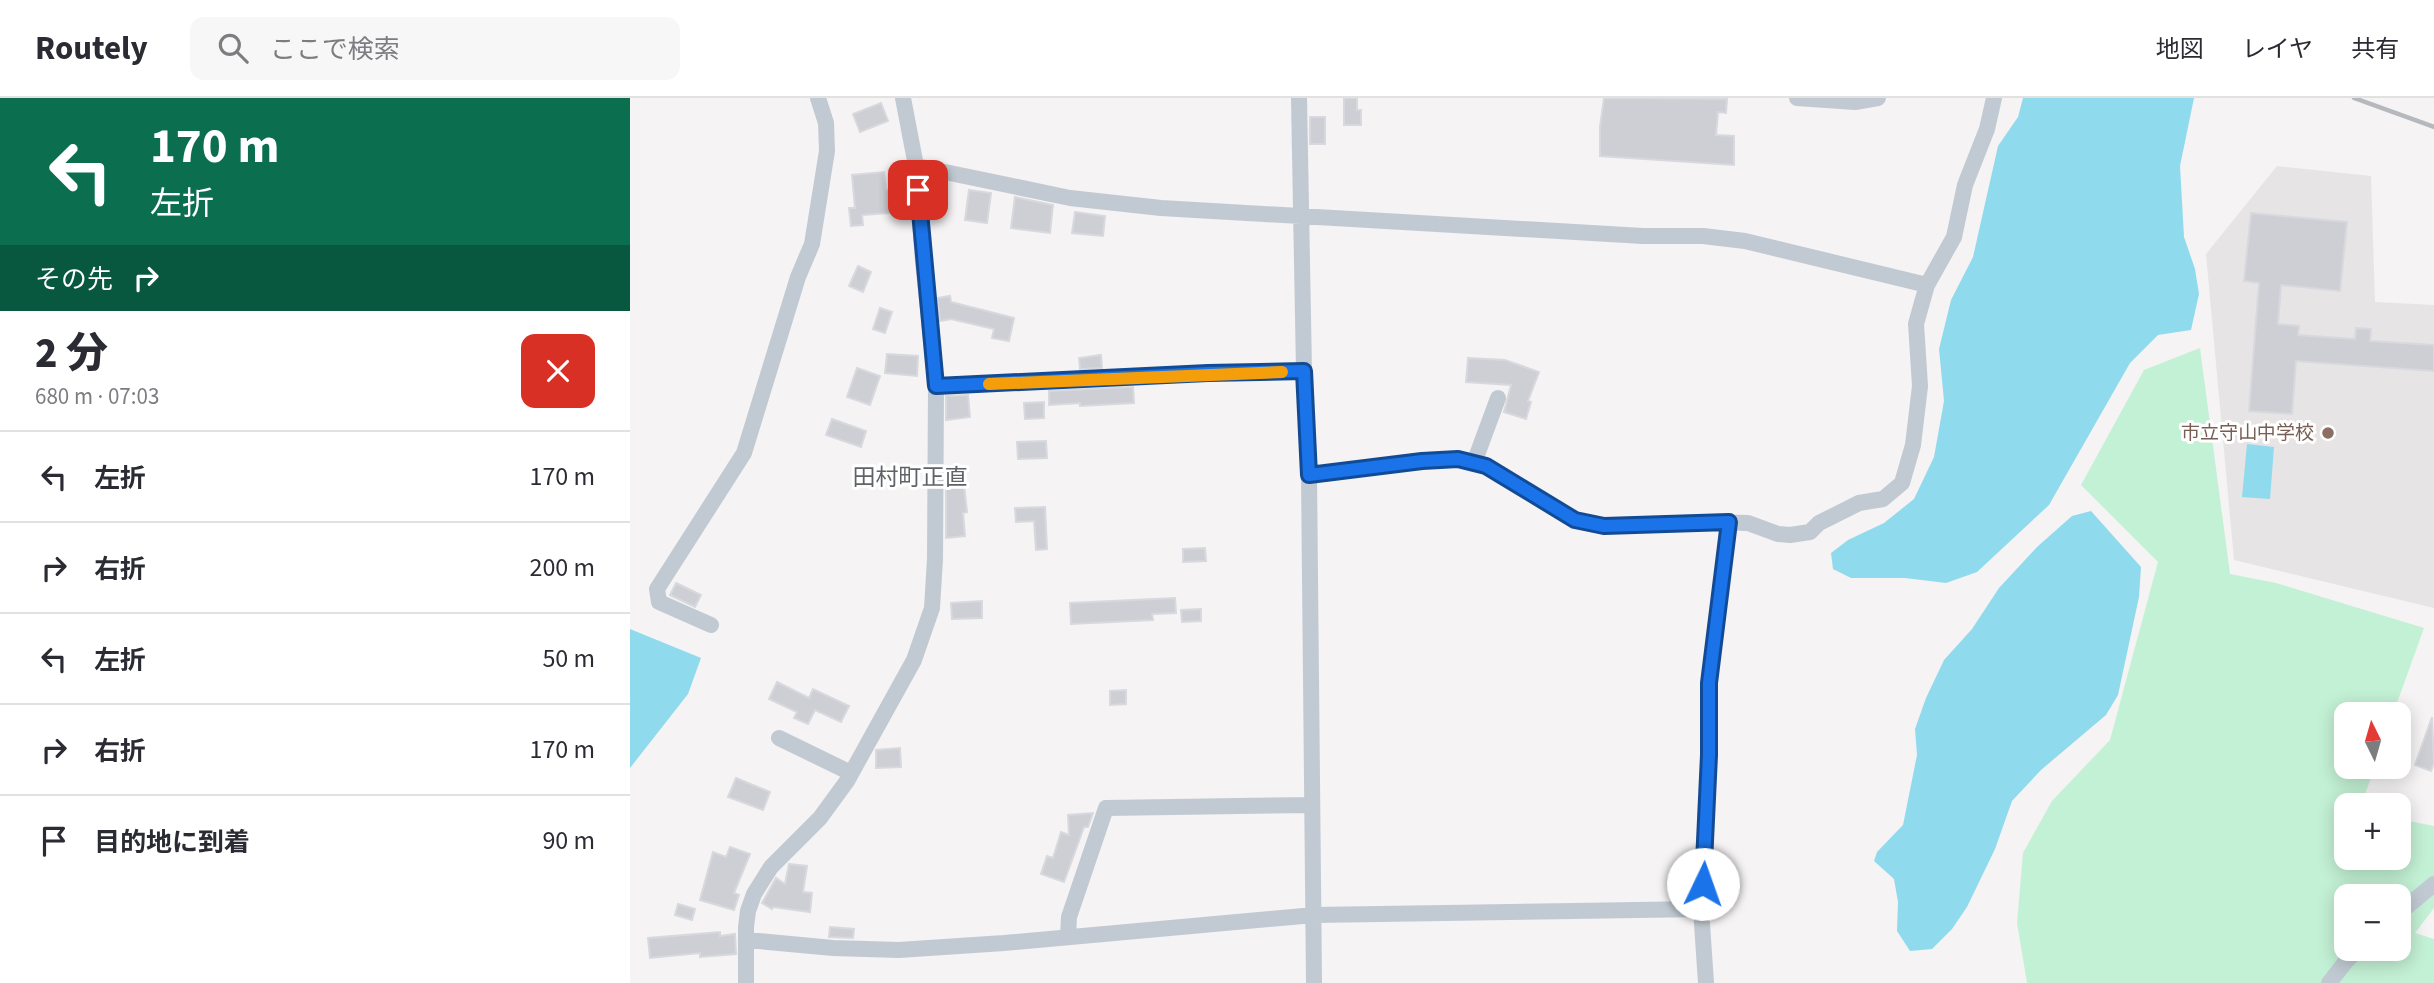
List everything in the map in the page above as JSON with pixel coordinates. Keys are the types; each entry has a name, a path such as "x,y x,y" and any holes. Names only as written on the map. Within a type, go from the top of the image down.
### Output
{"street":[{"path":"711,625 659,602 657,589 744,453 798,277 812,244 827,151 826,123 818,98"},
{"path":"746,983 748,911 758,887 771,867 830,806 851,773 914,660 932,608 935,559 936,386 916,166 903,98"},
{"path":"1299,98 1304,371 1309,475 1314,983"},
{"path":"1797,98 1855,102 1878,98"},
{"path":"1309,475 1458,459 1486,466 1575,520 1604,526 1748,523 1778,534 1810,531 1819,523 1859,503 1883,499 1902,483 1913,445 1920,386 1916,324 1927,285 1954,237 1965,184 1987,129 1994,98"},
{"path":"916,166 1070,198 1161,208 1643,236 1703,236 1745,242 1927,285"},
{"path":"936,386 1304,371"},
{"path":"1474,463 1498,398"},
{"path":"1706,983 1701,909 1709,755 1709,683 1729,522"},
{"path":"779,738 851,773"},
{"path":"1068,936 1069,917 1106,808 1312,805"},
{"path":"2411,904 2434,884"},
{"path":"747,940 833,948 899,950 1314,915 1701,909"},
{"path":"2329,983 2346,961"}],"shaded area":[{"name":"市立守山中学校","path":"2277,166 2371,176 2375,302 2434,305 2434,608 2234,560 2206,254"}],"green space":[{"path":"2200,348 2230,574 2276,583 2424,628 2397,702 2334,702 2334,779 2371,779 2365,793 2334,793 2334,870 2411,870 2411,821 2434,826 2434,908 2415,933 2434,939 2434,983 2027,983 2017,923 2023,853 2052,801 2110,740 2158,562 2081,485 2144,370"}],"water":[{"path":"2023,98 2194,98 2180,166 2184,237 2195,269 2199,294 2191,330 2158,335 2130,363 2049,505 1977,572 1946,583 1905,578 1851,578 1833,569 1831,553 1848,540 1884,523 1914,499 1934,457 1944,401 1939,349 1951,300 1973,257 1998,146 2018,117"},
{"path":"2247,444 2274,447 2270,499 2242,497"},
{"path":"2091,511 2141,567 2139,597 2118,695 2106,715 2041,770 2012,801 1995,849 1967,907 1952,929 1932,949 1910,951 1897,931 1898,902 1894,879 1874,861 1877,852 1903,825 1917,755 1915,729 1926,698 1944,660 1972,629 1999,588 2037,547 2072,516"},
{"path":"630,629 701,658 688,694 630,768"}],"building":[{"path":"1344,98 1357,98 1357,110 1361,110 1361,125 1344,125"},
{"path":"1604,98 1727,99 1726,113 1718,112 1716,135 1734,136 1734,165 1600,156"},
{"path":"881,103 888,121 860,132 853,114"},
{"path":"1310,117 1325,117 1325,144 1310,144"},
{"path":"884,172 886,190 899,189 901,212 862,215 863,225 851,226 849,208 855,208 852,175"},
{"path":"969,190 991,193 987,223 965,220"},
{"path":"1015,197 1053,205 1050,233 1011,228"},
{"path":"1075,212 1105,216 1103,236 1072,233"},
{"path":"2251,213 2347,222 2340,291 2281,285 2278,324 2299,326 2298,335 2355,339 2356,328 2371,329 2370,341 2434,345 2434,371 2296,361 2292,414 2249,411 2259,283 2244,281"},
{"path":"858,266 871,272 863,292 849,286"},
{"path":"950,296 951,302 1014,318 1009,341 992,338 994,329 951,319 940,321 937,298"},
{"path":"880,308 892,312 885,333 873,329"},
{"path":"887,354 918,356 917,376 885,373"},
{"path":"1101,355 1102,368 1080,369 1079,358"},
{"path":"1468,358 1505,360 1539,372 1528,401 1531,402 1526,419 1504,412 1511,385 1466,382"},
{"path":"857,368 880,376 870,405 847,397"},
{"path":"1133,387 1134,403 1049,405 1049,391"},
{"path":"968,395 970,417 946,420 946,396"},
{"path":"1044,402 1044,418 1025,419 1024,403"},
{"path":"832,419 866,431 861,447 826,435"},
{"path":"1046,441 1047,458 1018,459 1017,442"},
{"path":"964,485 967,512 963,513 965,536 946,538 946,487"},
{"path":"1045,507 1047,549 1036,550 1034,521 1016,522 1015,508"},
{"path":"1205,548 1206,561 1183,562 1183,549"},
{"path":"676,583 701,595 695,607 670,595"},
{"path":"1175,598 1176,613 1152,614 1153,620 1071,624 1070,603"},
{"path":"982,601 982,618 952,619 951,603"},
{"path":"1201,609 1201,621 1182,622 1181,610"},
{"path":"777,682 809,698 813,689 849,706 841,722 815,710 808,724 794,718 797,712 769,699"},
{"path":"1126,690 1126,704 1110,705 1110,691"},
{"path":"2432,717 2434,762 2431,771 2415,765"},
{"path":"900,748 901,767 876,768 876,750"},
{"path":"736,778 770,792 763,810 728,797"},
{"path":"1093,813 1088,827 1084,827 1064,882 1041,874 1047,856 1053,858 1061,832 1069,835 1068,815"},
{"path":"730,847 750,854 734,893 739,895 734,910 700,900 713,852 726,857"},
{"path":"789,864 807,866 803,892 812,893 810,912 772,909 762,903 776,878 785,884"},
{"path":"678,904 695,909 692,920 675,915"},
{"path":"830,927 854,929 853,938 829,937"},
{"path":"720,932 720,936 735,934 736,954 700,957 700,953 650,958 648,938"}],"railway":[{"path":"2354,98 2434,127"}],"slow traffic":[{"path":"989,384 1282,372"}],"place":[{"name":"市立守山中学校","path":"2328,433"}],"district":[{"name":"田村町正直","path":"910,477"}],"route":[{"path":"918,190 936,386 1304,371 1309,475 1458,459 1486,466 1575,520 1604,526 1729,522 1709,683 1709,755 1703,884"}]}
